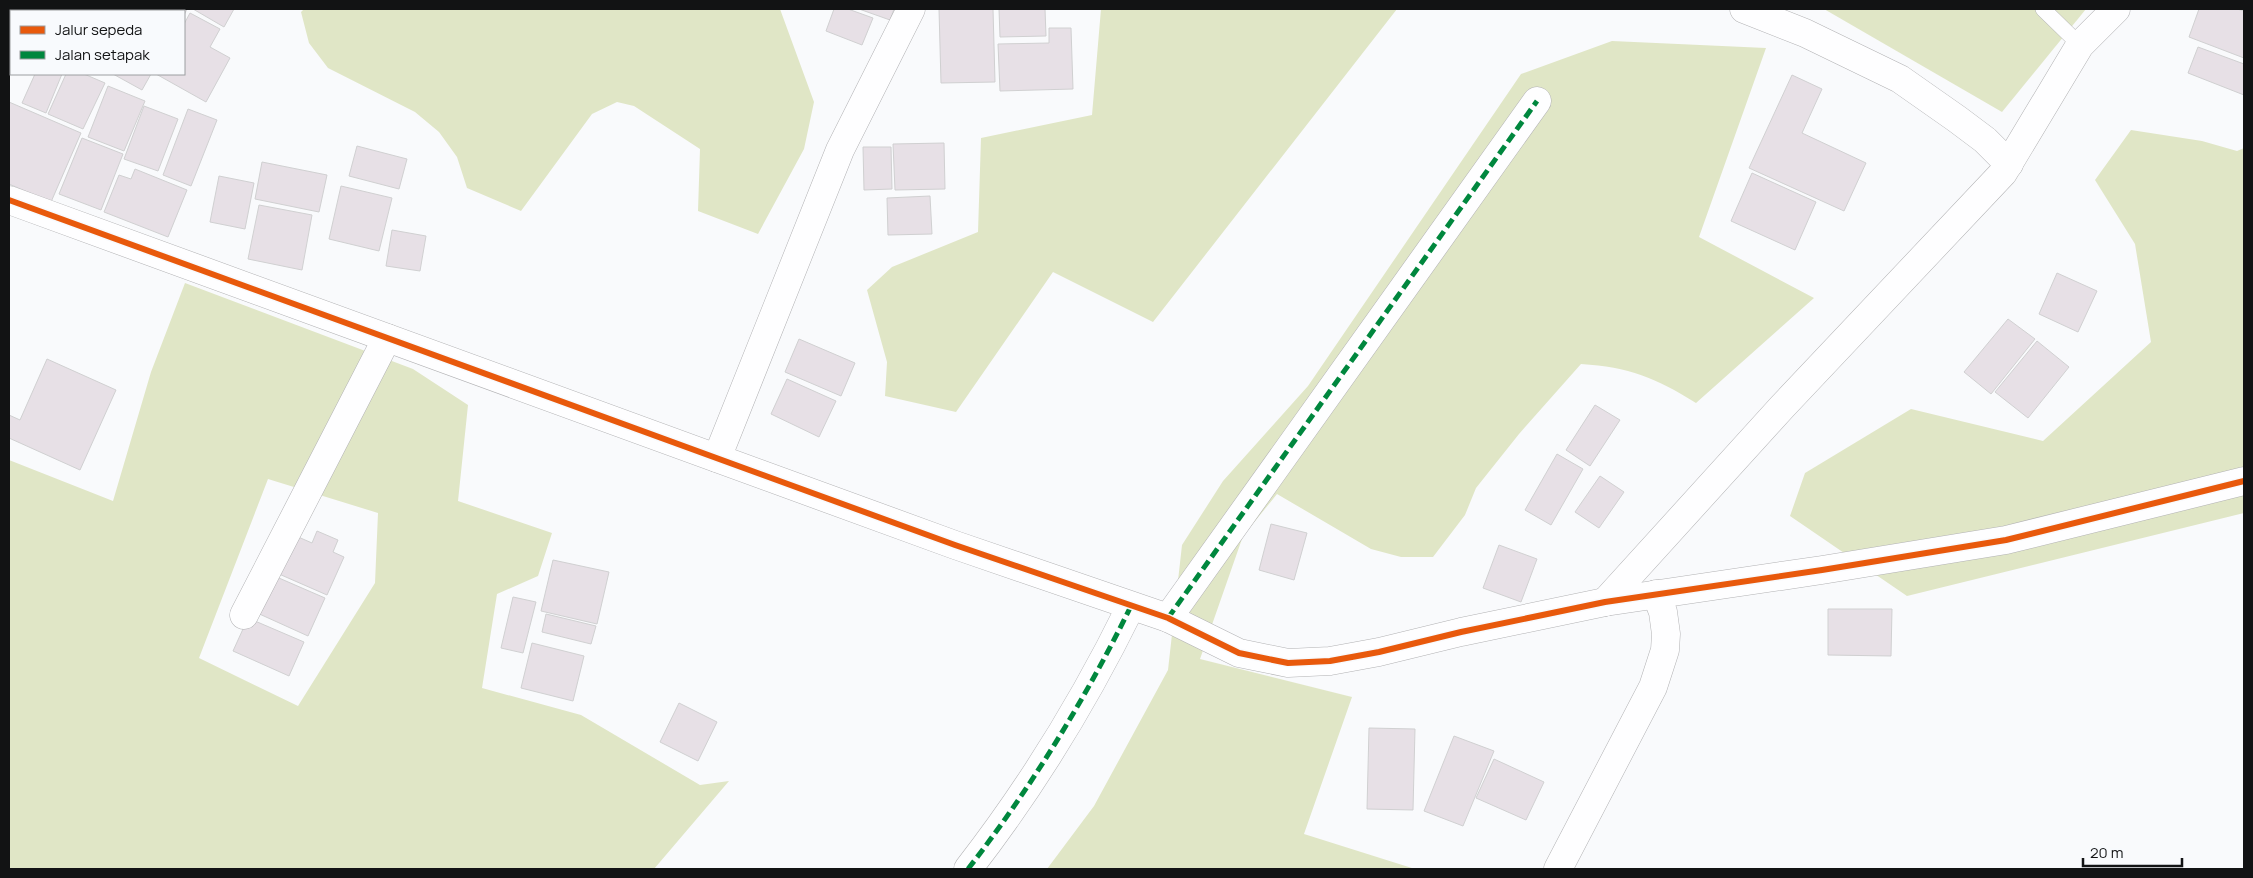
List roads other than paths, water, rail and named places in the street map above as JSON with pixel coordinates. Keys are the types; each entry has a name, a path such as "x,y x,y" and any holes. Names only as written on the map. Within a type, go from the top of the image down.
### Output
{"street":[{"path":"717,458 840,150 911,9"},
{"path":"1744,9 1805,33 1900,79 1971,130 2008,164"},
{"path":"1605,602 1782,407 2003,173 2080,45 2116,9"},
{"path":"1168,618 1536,101"},
{"path":"9,200 955,545 1168,618 1239,653 1288,663 1330,661 1379,652 1461,632 1605,602 2006,540 2244,481"},
{"path":"244,615 387,338"},
{"path":"1558,869 1653,687 1665,650 1666,634 1663,612 1656,594"},
{"path":"968,869 1035,774 1104,661 1131,606"}],"lane":[{"path":"2043,9 2080,45"}]}
